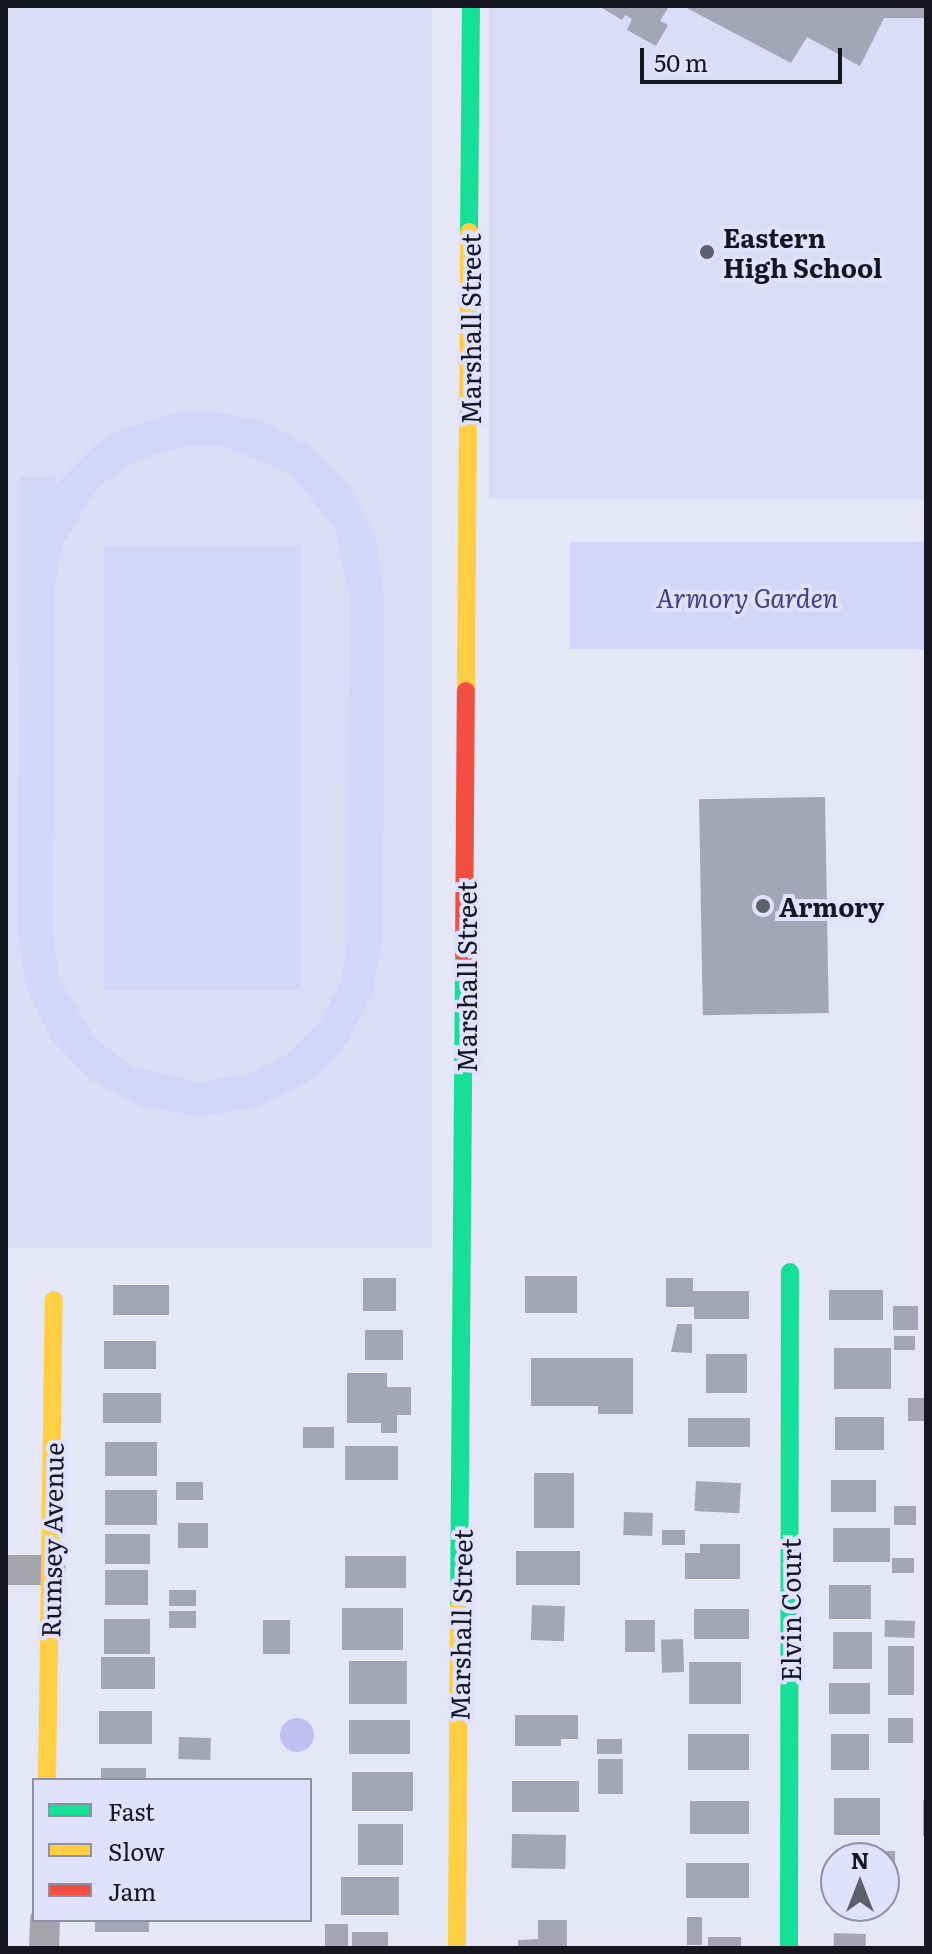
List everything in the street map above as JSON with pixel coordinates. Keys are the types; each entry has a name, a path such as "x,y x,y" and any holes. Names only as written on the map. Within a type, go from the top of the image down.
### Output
{"street":[{"name":"Marshall Street","path":"457,1948 471,6"},
{"name":"Elvin Court","path":"789,1948 790,1272"},
{"name":"Rumsey Avenue","path":"47,1778 54,1300"},
{"path":"6,1570 51,1570"},
{"path":"44,1948 45,1922"}],"shaded area":[{"path":"6,6 432,6 432,1248 6,1248"},
{"name":"Eastern High School","path":"489,6 926,6 926,499 489,499"},
{"path":"297,1718 309,1723 314,1735 309,1747 297,1752 285,1747 280,1735 285,1723"}],"green space":[{"path":"203,411 260,420 310,446 350,487 376,538 384,594 383,936 373,992 347,1043 306,1083 255,1108 199,1116 143,1107 92,1081 52,1040 27,989 18,933 20,477 55,477 56,484 96,444 120,430 175,413","holes":["180,447 226,447 290,474 334,526 349,594 348,936 341,982 319,1023 286,1055 245,1075 199,1082 132,1066 95,1038 59,979 53,934 54,591 62,546 98,487 136,461"]},
{"name":"Armory Garden","path":"570,542 926,542 926,649 570,649"},
{"path":"104,545 301,545 301,989 104,989"}],"building":[{"path":"599,6 669,6 660,21 668,25 656,46 627,30 632,19 625,15 622,20"},
{"path":"683,6 926,6 926,18 884,18 860,66 807,37 791,63"},
{"name":"Armory","path":"825,797 829,1013 703,1015 699,799"},
{"path":"525,1276 577,1276 577,1313 525,1313"},
{"path":"363,1278 396,1278 396,1311 363,1311"},
{"path":"666,1278 693,1278 693,1291 749,1291 749,1319 694,1319 694,1307 666,1307"},
{"path":"113,1285 169,1285 169,1315 113,1315"},
{"path":"829,1290 883,1290 883,1320 829,1320"},
{"path":"893,1306 918,1306 918,1330 893,1330"},
{"path":"677,1324 692,1324 692,1353 671,1352"},
{"path":"365,1330 403,1330 403,1360 365,1360"},
{"path":"894,1336 915,1336 915,1350 894,1350"},
{"path":"104,1341 156,1341 156,1369 104,1369"},
{"path":"834,1348 891,1348 891,1389 834,1389"},
{"path":"706,1354 747,1354 747,1393 706,1393"},
{"path":"531,1358 633,1358 633,1414 598,1414 598,1406 531,1406"},
{"path":"347,1373 387,1373 387,1387 411,1387 411,1415 397,1415 397,1433 381,1433 381,1423 347,1423"},
{"path":"103,1393 161,1393 161,1423 103,1423"},
{"path":"908,1398 926,1398 926,1421 908,1421"},
{"path":"835,1417 884,1417 884,1450 835,1450"},
{"path":"688,1418 750,1418 750,1447 688,1447"},
{"path":"303,1427 334,1427 334,1448 303,1448"},
{"path":"105,1442 157,1442 157,1476 105,1476"},
{"path":"345,1446 398,1446 398,1480 345,1480"},
{"path":"534,1473 574,1473 574,1528 534,1528"},
{"path":"831,1480 876,1480 876,1512 831,1512"},
{"path":"696,1481 741,1483 739,1513 694,1511"},
{"path":"176,1482 203,1482 203,1500 176,1500"},
{"path":"105,1490 157,1490 157,1525 105,1525"},
{"path":"894,1506 916,1506 916,1525 894,1525"},
{"path":"624,1512 653,1513 652,1536 623,1535"},
{"path":"178,1523 208,1523 208,1548 178,1548"},
{"path":"833,1528 890,1528 890,1562 833,1562"},
{"path":"662,1530 685,1530 685,1545 662,1545"},
{"path":"105,1534 150,1534 150,1564 105,1564"},
{"path":"700,1544 740,1544 740,1579 685,1579 685,1553 700,1553"},
{"path":"516,1551 580,1551 580,1585 516,1585"},
{"path":"345,1556 406,1556 406,1588 345,1588"},
{"path":"892,1558 914,1558 914,1573 892,1573"},
{"path":"105,1570 148,1570 148,1605 105,1605"},
{"path":"829,1585 871,1585 871,1619 829,1619"},
{"path":"169,1590 196,1590 196,1606 169,1606"},
{"path":"532,1605 565,1606 564,1641 531,1640"},
{"path":"342,1608 403,1608 403,1650 342,1650"},
{"path":"694,1609 749,1609 749,1639 694,1639"},
{"path":"169,1611 196,1611 196,1628 169,1628"},
{"path":"104,1619 150,1619 150,1654 104,1654"},
{"path":"263,1620 290,1620 290,1654 263,1654"},
{"path":"625,1620 655,1620 655,1652 625,1652"},
{"path":"885,1620 915,1621 914,1638 884,1637"},
{"path":"833,1632 872,1632 872,1669 833,1669"},
{"path":"683,1639 684,1672 662,1673 661,1640"},
{"path":"888,1646 914,1646 914,1695 888,1695"},
{"path":"101,1657 155,1657 155,1689 101,1689"},
{"path":"349,1661 407,1661 407,1704 349,1704"},
{"path":"689,1662 741,1662 741,1704 689,1704"},
{"path":"829,1683 870,1683 870,1714 829,1714"},
{"path":"99,1711 152,1711 152,1744 99,1744"},
{"path":"515,1715 578,1715 578,1739 561,1739 561,1746 515,1746"},
{"path":"888,1718 913,1718 913,1743 888,1743"},
{"path":"349,1720 410,1720 410,1754 349,1754"},
{"path":"688,1734 749,1734 749,1770 688,1770"},
{"path":"831,1734 869,1734 869,1770 831,1770"},
{"path":"179,1737 211,1738 210,1760 178,1759"},
{"path":"597,1739 622,1739 622,1754 597,1754"},
{"path":"598,1759 623,1759 623,1794 598,1794"},
{"path":"101,1768 146,1768 146,1778 101,1778"},
{"path":"352,1772 413,1772 413,1811 352,1811"},
{"path":"512,1781 579,1781 579,1812 512,1812"},
{"path":"834,1798 880,1798 880,1835 834,1835"},
{"path":"923,1800 926,1800 926,1836 923,1836"},
{"path":"690,1801 749,1801 749,1834 690,1834"},
{"path":"358,1824 403,1824 403,1865 358,1865"},
{"path":"512,1834 566,1835 565,1869 511,1868"},
{"path":"686,1863 749,1863 749,1898 686,1898"},
{"path":"341,1877 399,1877 399,1915 341,1915"},
{"path":"687,1917 702,1917 702,1945 687,1945"},
{"path":"538,1920 567,1920 567,1948 518,1948 518,1940 538,1939"},
{"path":"95,1922 149,1922 149,1932 95,1932"},
{"path":"325,1924 348,1924 348,1948 325,1948"},
{"path":"352,1932 388,1932 388,1948 352,1948"},
{"path":"834,1933 866,1934 865,1948 833,1948"},
{"path":"708,1937 741,1937 741,1948 708,1948"}],"traffic: fast":[{"path":"469,232 471,6"},
{"path":"459,1608 464,954"},
{"path":"789,1948 790,1272"}],"traffic: slow":[{"path":"466,691 469,232"},
{"path":"47,1778 54,1300"},
{"path":"457,1948 459,1608"}],"traffic: jam":[{"path":"464,954 466,691"}],"place":[{"name":"Eastern High School","path":"707,252"},
{"name":"Armory","path":"763,906"}]}
